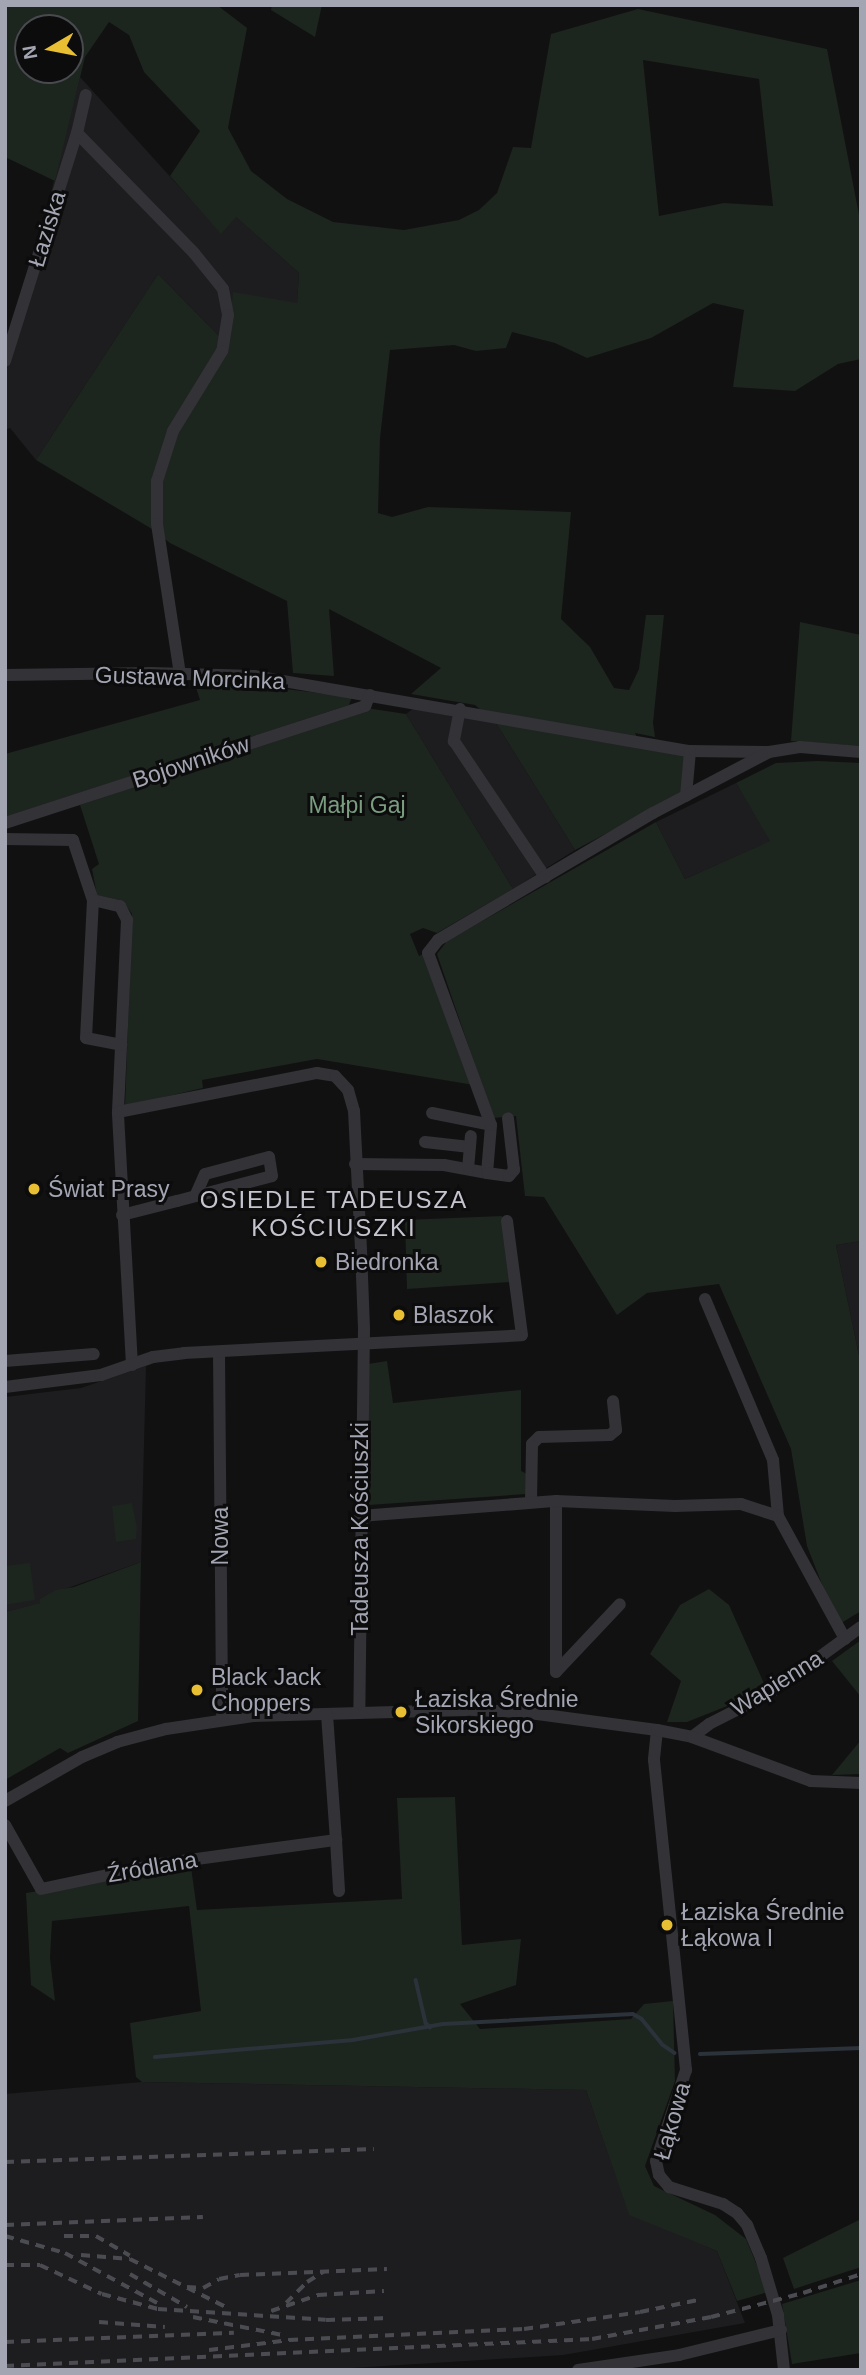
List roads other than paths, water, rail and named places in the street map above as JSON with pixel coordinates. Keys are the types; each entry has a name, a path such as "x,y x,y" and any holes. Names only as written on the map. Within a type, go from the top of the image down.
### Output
{"street":[{"name":"Łaziska","path":"5,361 77,133 86,95"},
{"path":"77,133 194,253 223,289 228,315 222,351 173,431 157,481 158,524 180,674"},
{"name":"Gustawa Morcinka","path":"5,676 254,676 690,751 769,752"},
{"name":"Bojowników","path":"5,823 365,706 370,695"},
{"path":"458,709 454,741 545,877"},
{"path":"487,1173 491,1125 428,953 438,940 686,796 769,752 800,747 861,752"},
{"path":"686,796 690,751"},
{"path":"5,839 73,840 93,900 86,1038 121,1045"},
{"path":"93,900 120,906 127,920 118,1112 132,1365"},
{"path":"118,1112 317,1073 335,1076 348,1090 354,1111 363,1316 361,1344"},
{"path":"432,1113 491,1125"},
{"path":"355,1164 444,1165 509,1176 514,1170 508,1118"},
{"path":"425,1142 470,1142 468,1169"},
{"path":"122,1215 272,1176 269,1157 205,1174 195,1196"},
{"path":"5,1387 101,1376 153,1357 522,1335 507,1221"},
{"path":"705,1299 773,1460 778,1516 845,1639"},
{"name":"Tadeusza Kościuszki","path":"359,1713 361,1344"},
{"name":"Nowa","path":"219,1353 222,1718"},
{"path":"5,1361 94,1354"},
{"path":"531,1502 532,1444 539,1437 610,1435 616,1430 613,1401"},
{"path":"360,1516 556,1501 675,1506 741,1504 778,1516"},
{"path":"556,1501 556,1672 620,1604"},
{"name":"Wapienna","path":"692,1737 709,1724 770,1693 861,1627"},
{"path":"5,1801 82,1757 117,1742 222,1718 496,1710 657,1730 692,1737 811,1781 861,1783"},
{"path":"327,1714 339,1891"},
{"name":"Łąkowa","path":"657,1730 654,1760 686,2070 656,2161 659,2175 669,2187 723,2204 742,2219 761,2258 781,2330 784,2370"},
{"name":"Źródlana","path":"5,1825 41,1889 160,1864 336,1839"},
{"path":"578,2370 679,2354 781,2330"}],"waterway":[{"path":"416,1980 426,2023 430,2027"},
{"path":"155,2057 353,2040 443,2024 633,2014 642,2019 663,2045 675,2053"},
{"path":"700,2054 861,2048"}],"railway":[{"path":"5,2162 374,2149"},
{"path":"5,2225 203,2217"},
{"path":"5,2236 65,2253 157,2303"},
{"path":"64,2236 96,2236 130,2256"},
{"path":"81,2255 130,2259 226,2307"},
{"path":"5,2265 40,2265 102,2294 158,2309 326,2320 390,2318"},
{"path":"187,2287 203,2288 219,2279 240,2275 387,2269"},
{"path":"286,2303 307,2282 323,2272"},
{"path":"130,2274 187,2307"},
{"path":"5,2366 592,2339 711,2317 803,2293 861,2274"},
{"path":"271,2311 318,2295 384,2291"},
{"path":"209,2350 289,2340 524,2329 640,2312 698,2300"},
{"path":"193,2317 282,2335"},
{"path":"99,2322 165,2327"},
{"path":"5,2342 234,2333"}],"place":[{"name":"Świat Prasy","path":"34,1189"},
{"name":"Biedronka","path":"321,1262"},
{"name":"Blaszok","path":"399,1315"},
{"name":"Black Jack Choppers","path":"197,1690"},
{"name":"Łaziska Średnie Sikorskiego","path":"401,1712"},
{"name":"Łaziska Średnie Łąkowa I","path":"667,1925"}],"district":[{"name":"OSIEDLE TADEUSZA KOŚCIUSZKI","path":"334,1214"}],"park label":[{"name":"Małpi Gaj","path":"357,805"}]}
